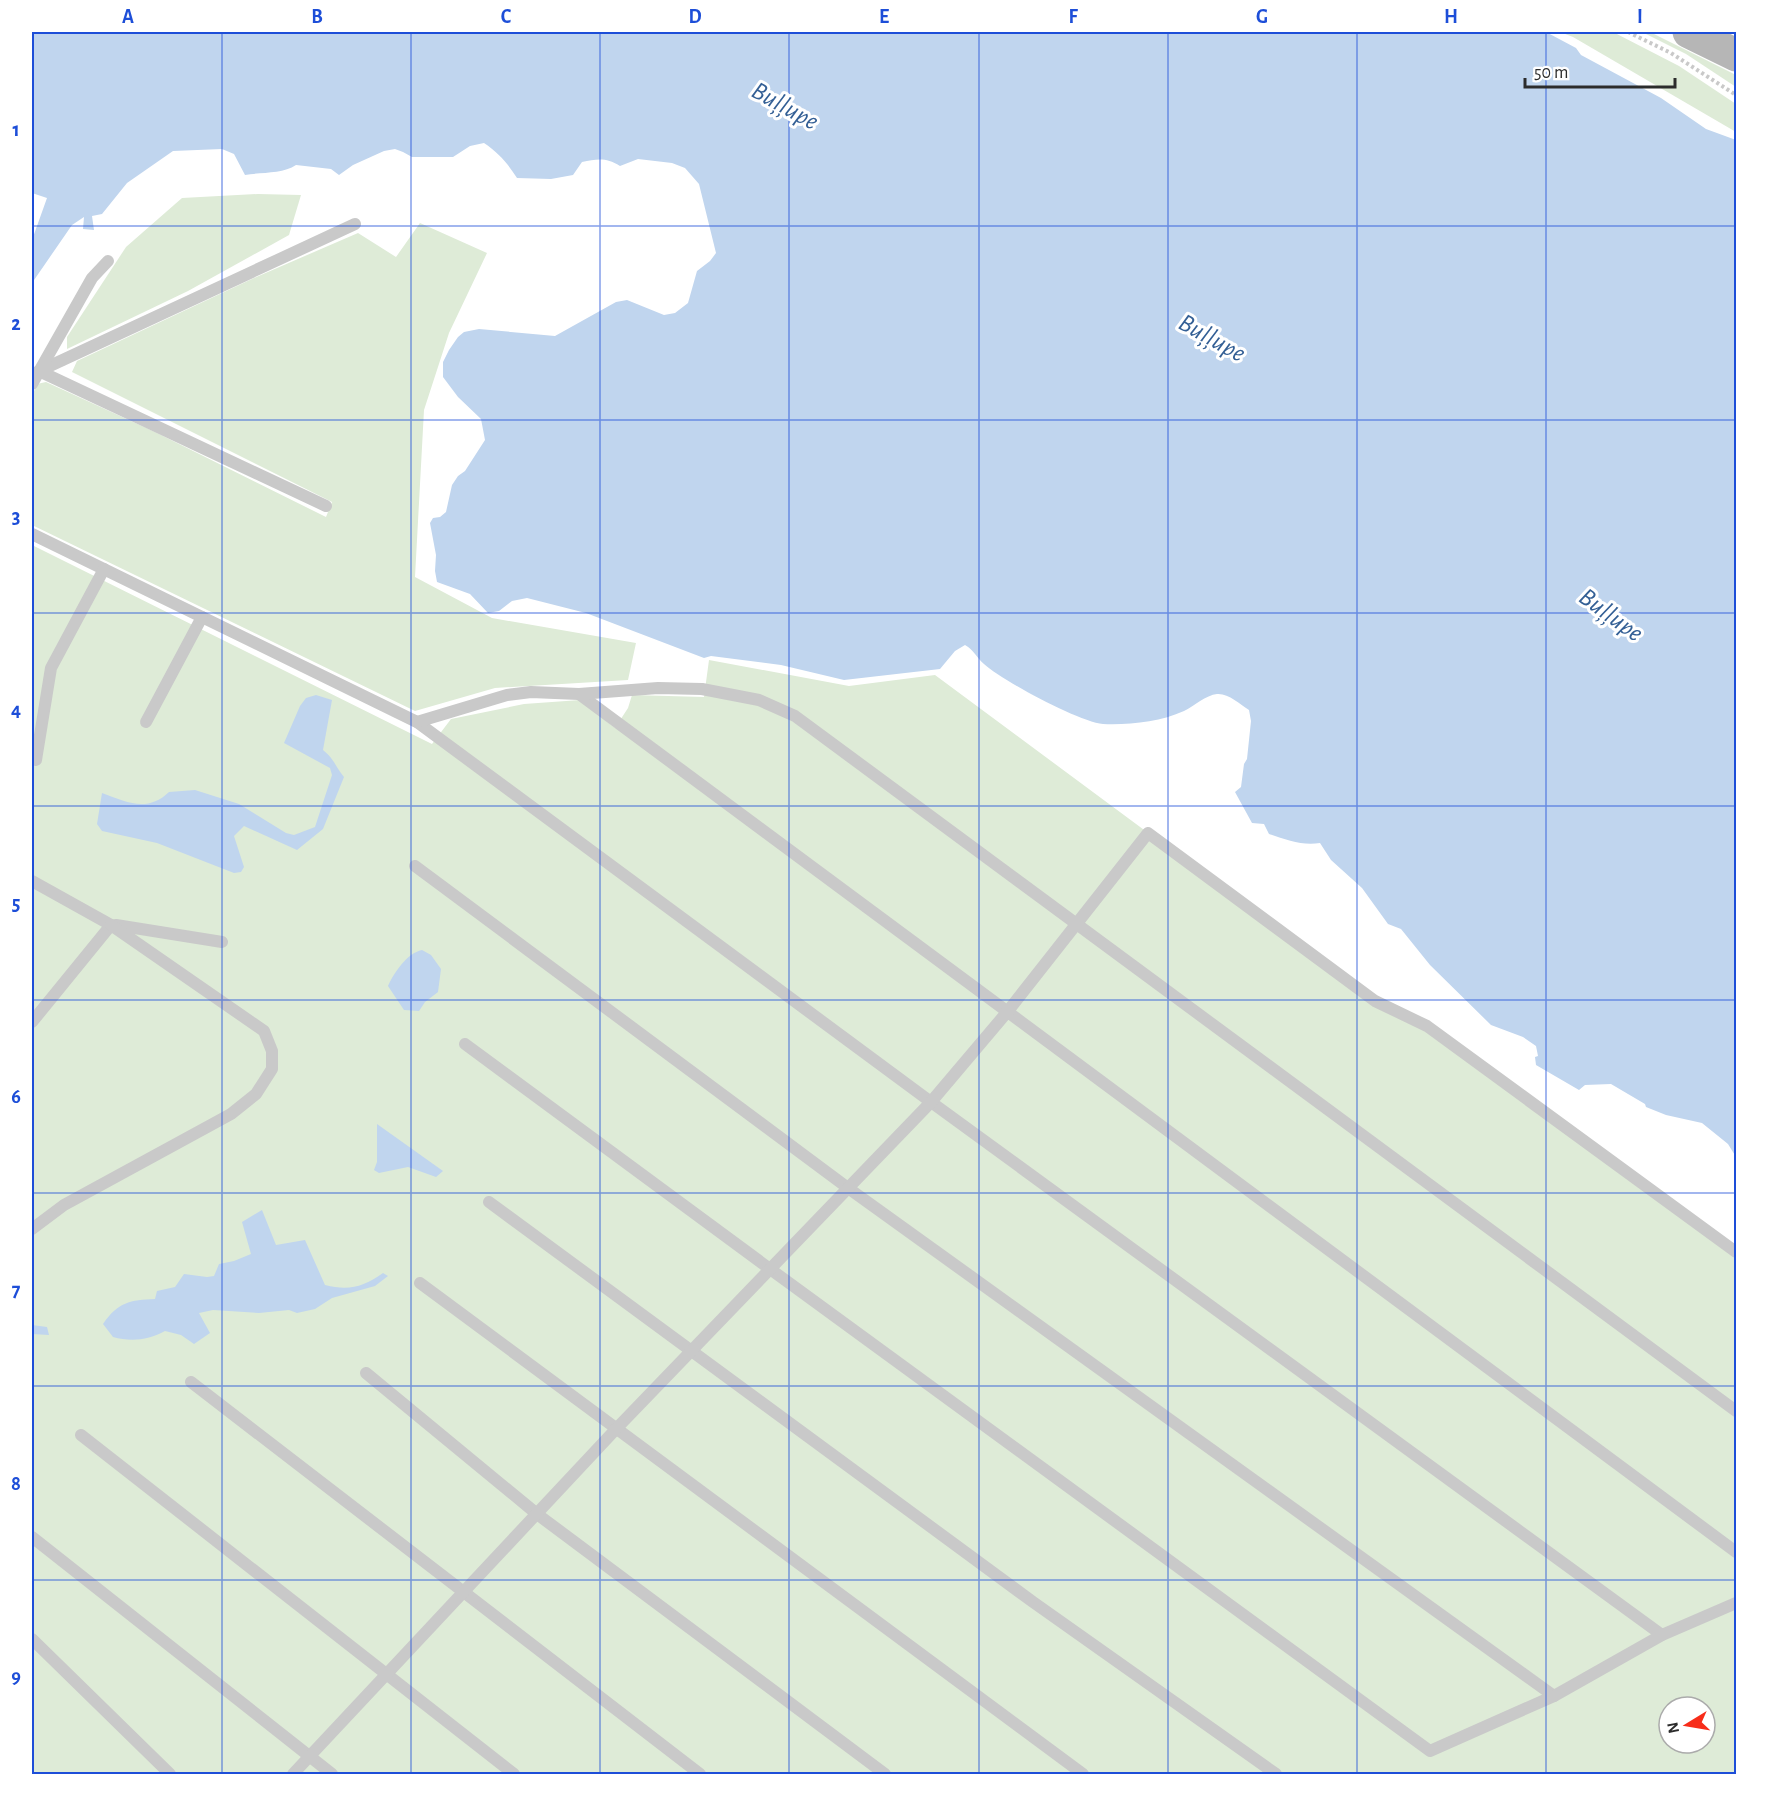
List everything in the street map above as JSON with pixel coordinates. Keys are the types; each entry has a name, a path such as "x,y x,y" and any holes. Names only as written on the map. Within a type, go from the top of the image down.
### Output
{"main road":[{"path":"1689,32 1737,55"}],"lane":[{"path":"39,371 355,224"},
{"path":"32,384 92,278 108,261"},
{"path":"39,371 326,506"},
{"path":"32,534 417,722 931,1102 1662,1635"},
{"path":"36,760 51,668 104,569"},
{"path":"146,722 202,617"},
{"path":"417,722 507,695 579,694 658,688 702,689 759,700 795,716 1737,1412"},
{"path":"579,694 1737,1552"},
{"path":"293,1774 616,1429 931,1102 1008,1011 1149,834 1375,1001 1427,1026 1737,1252"},
{"path":"415,866 848,1188 1554,1696"},
{"path":"32,881 111,924 264,1031 272,1051 272,1069 256,1094 231,1114 64,1205 32,1229"},
{"path":"111,924 222,942"},
{"path":"32,1022 111,924"},
{"path":"465,1044 1430,1751 1554,1696 1662,1635 1737,1603"},
{"path":"489,1202 1033,1602 1276,1774"},
{"path":"420,1283 1083,1774"},
{"path":"366,1373 537,1514 885,1774"},
{"path":"191,1382 700,1774"},
{"path":"81,1435 514,1774"},
{"path":"32,1537 332,1774"},
{"path":"32,1639 170,1774"}],"path":[{"path":"1628,32 1671,53 1737,95"}],"green space":[{"path":"1560,32 1613,32 1679,66 1736,104 1736,132 1573,37"},
{"path":"1642,32 1650,32 1736,75 1736,87 1686,54"},
{"path":"258,194 301,195 289,235 188,291 67,349 67,337 126,247 182,198"},
{"path":"420,223 487,253 449,333 424,410 415,577 492,618 636,643 628,680 495,688 415,711 32,525 32,396 37,384 46,382 155,432 326,517 332,502 72,372 77,361 254,278 358,233 396,257"},
{"path":"32,545 432,744 451,719 524,704 580,700 615,728 628,708 632,695 704,697 709,660 849,686 935,675 1375,1001 1427,1026 1736,1252 1736,1774 32,1774"}],"water":[{"name":"Buļļupe","path":"32,32 1546,32 1576,48 1581,55 1661,98 1706,129 1736,140 1736,1157 1728,1144 1702,1123 1666,1115 1646,1107 1645,1104 1611,1084 1585,1085 1579,1090 1536,1065 1535,1057 1538,1056 1536,1046 1523,1037 1491,1025 1430,965 1401,929 1388,924 1362,888 1331,860 1320,843 1307,844 1288,840 1269,834 1264,824 1252,823 1235,792 1241,787 1251,721 1249,710 1230,697 1221,694 1213,695 1175,715 1155,720 1103,724 1060,709 1024,690 984,664 965,645 955,651 940,669 844,680 781,665 711,656 704,658 586,613 527,598 512,601 499,611 488,613 470,594 437,582 436,555 430,523 433,518 440,517 446,512 452,485 465,471 485,440 481,419 458,397 443,377 443,362 449,350 464,332 479,329 555,336 616,302 627,300 664,315 675,313 688,303 697,271 716,253 699,184 685,168 672,163 638,159 620,166 610,161 597,160 582,162 573,175 551,179 517,178 503,159 484,143 470,146 453,157 412,157 395,149 384,151 353,165 339,175 331,169 296,165 279,171 245,175 234,154 222,149 173,151 127,183 102,214 92,216 94,230 83,229 84,217 72,225 32,283 32,240 47,198 32,193"},
{"path":"316,695 332,700 323,750 344,777 323,829 297,850 244,826 234,836 244,867 241,872 234,873 157,843 102,831 97,824 102,793 128,802 145,804 169,792 195,790 239,804 286,833 294,835 315,827 332,775 330,768 284,743 300,706 306,698"},
{"path":"422,950 431,955 441,969 438,992 425,1002 419,1011 404,1010 388,986 406,959"},
{"path":"377,1124 443,1171 436,1177 408,1167 379,1173 374,1170 377,1162"},
{"path":"262,1210 276,1245 305,1240 325,1285 349,1288 369,1282 383,1273 388,1276 375,1286 332,1298 315,1309 297,1313 289,1310 259,1313 213,1310 199,1313 210,1333 194,1344 181,1335 165,1331 140,1339 113,1337 103,1324 119,1307 138,1300 155,1299 157,1291 175,1287 184,1274 214,1276 219,1264 251,1254 242,1222"},
{"path":"32,1325 47,1327 49,1335 32,1334"}]}
